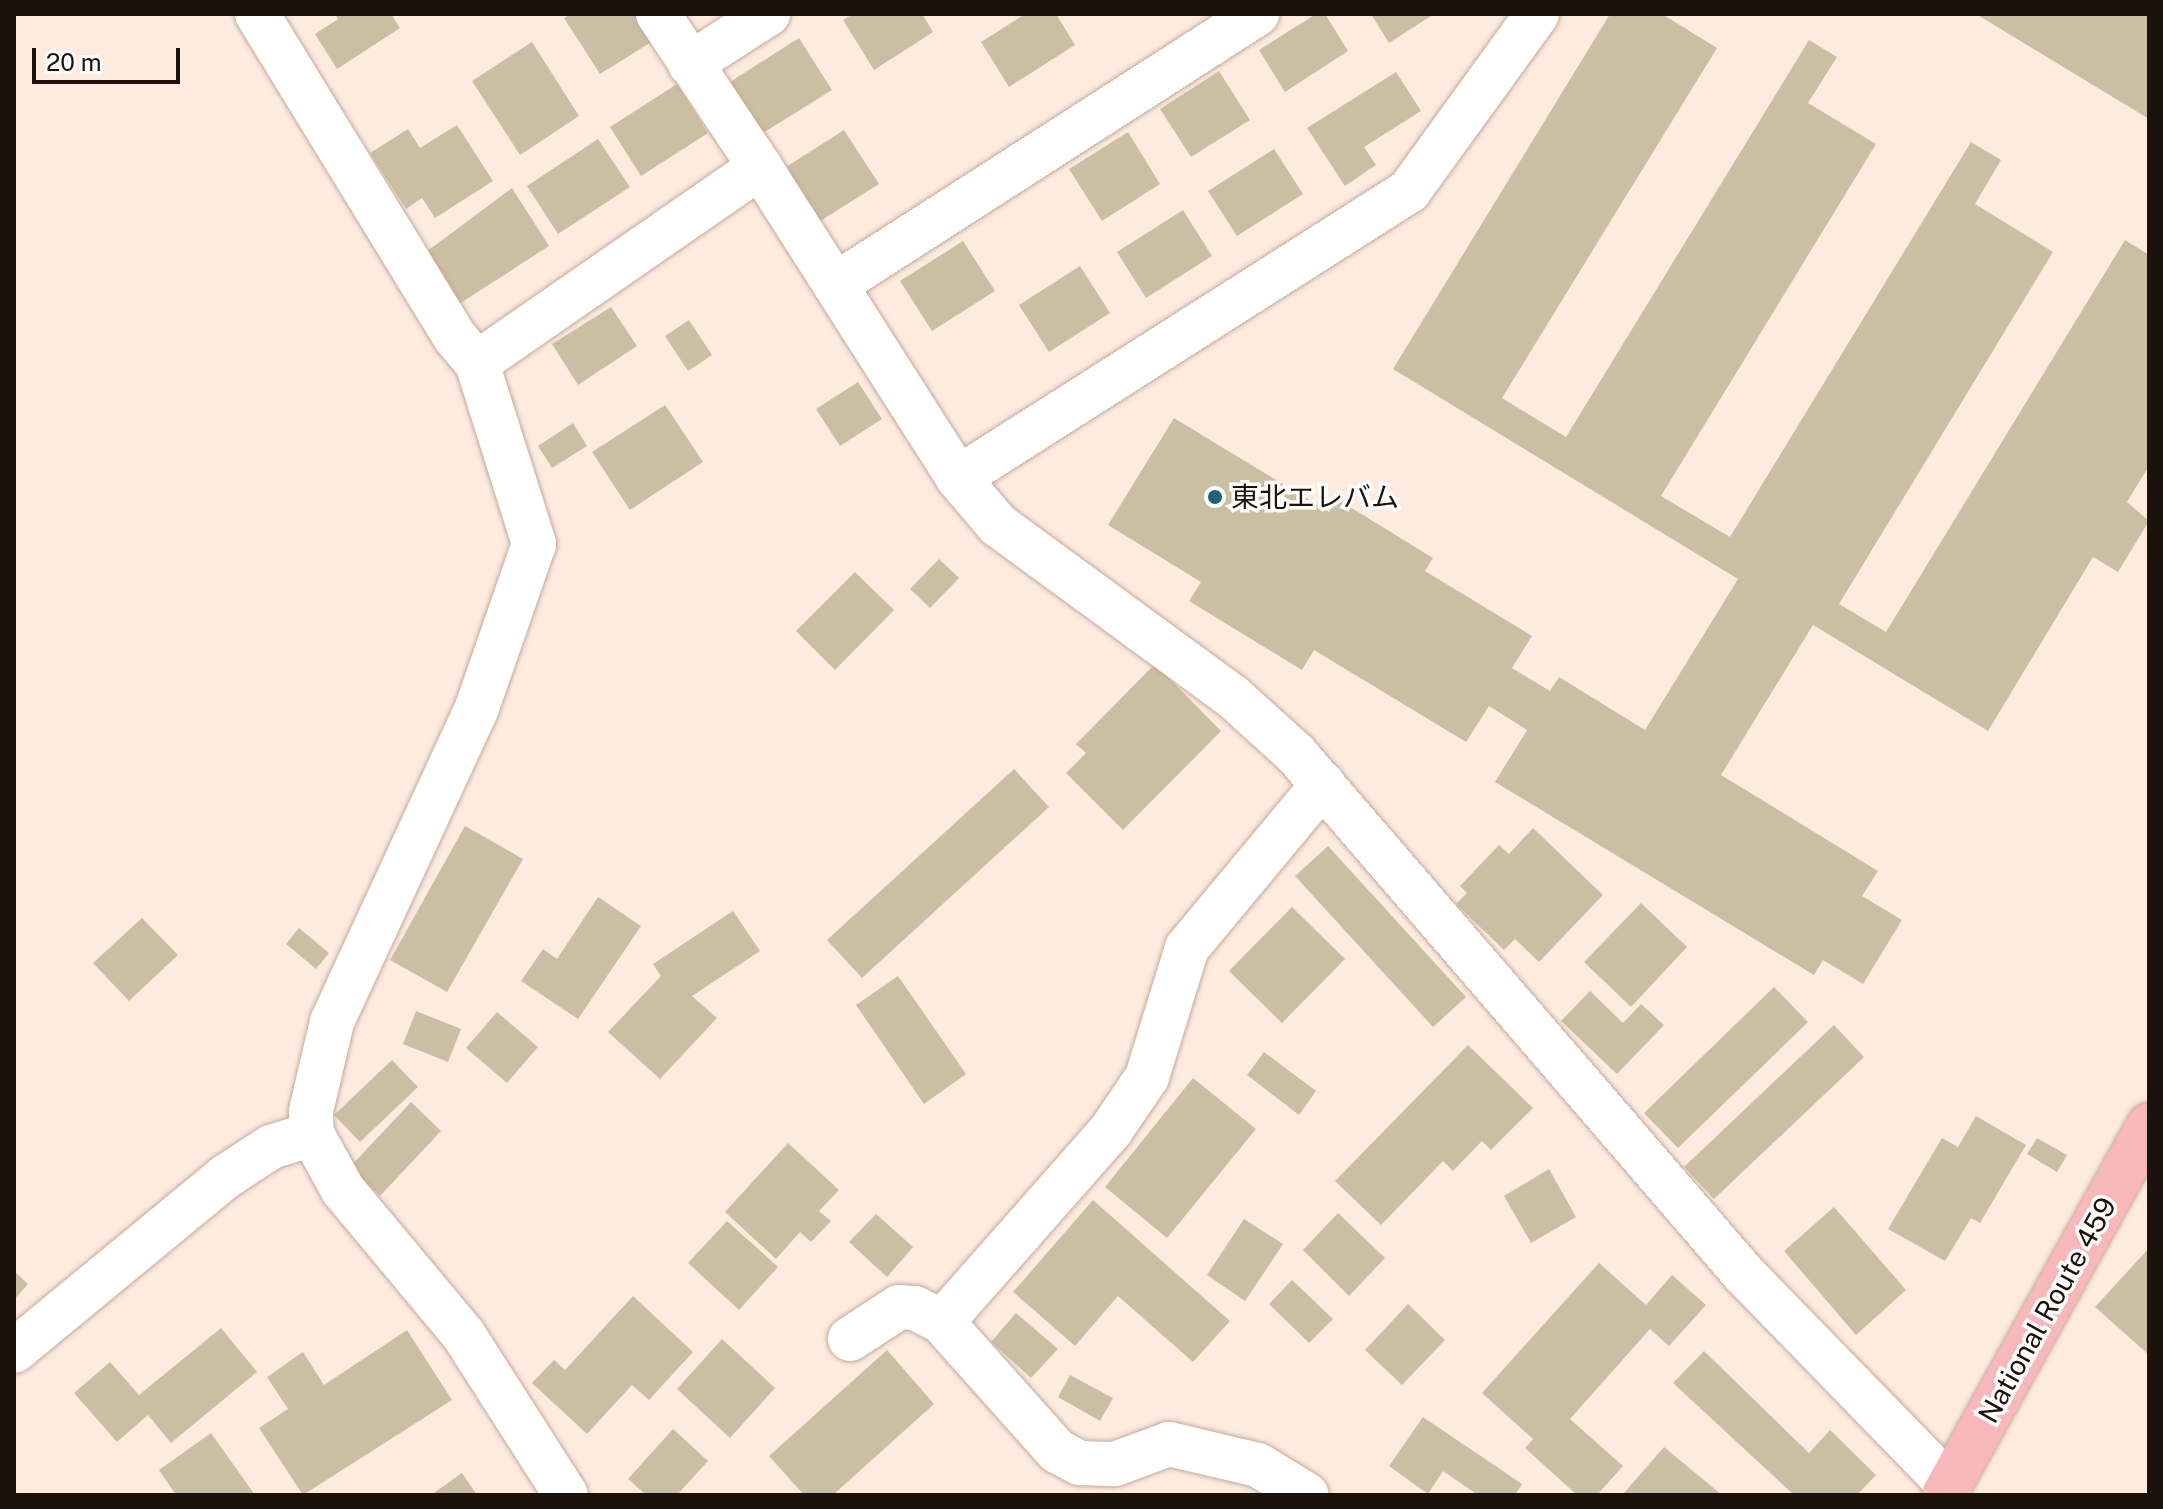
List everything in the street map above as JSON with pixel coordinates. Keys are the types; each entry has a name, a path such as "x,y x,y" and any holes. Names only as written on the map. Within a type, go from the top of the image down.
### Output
{"highway":[{"name":"National Route 459","path":"1947,1490 2149,1125"}],"street":[{"path":"257,14 455,337 477,363 534,544 477,708 332,1022 311,1111 312,1134 343,1190 463,1334 566,1495"},
{"path":"658,14 760,167 958,478 998,525 1232,696 1323,784 1743,1273 1947,1490"},
{"path":"690,64 768,14"},
{"path":"835,285 1257,14"},
{"path":"958,478 1409,191 1537,14"},
{"path":"477,363 760,167"},
{"path":"942,1322 1111,1130 1147,1077 1187,948 1323,784"},
{"path":"14,1351 225,1177 271,1147 312,1134"},
{"path":"850,1339 899,1307 942,1322 1057,1451 1108,1479 1169,1444 1258,1465 1307,1495"}],"building":[{"path":"335,14 391,14 400,28 337,69 315,34 338,19"},
{"path":"571,14 636,14 653,41 600,74 564,18"},
{"path":"853,14 922,14 933,32 874,70 843,20"},
{"path":"1025,14 1056,14 1075,45 1009,87 981,42"},
{"path":"1316,14 1325,14 1348,51 1285,92 1259,50"},
{"path":"1371,14 1434,14 1389,43"},
{"name":"東北エレバム","path":"1610,14 1662,14 1717,48 1502,398 1566,437 1809,40 1837,57 1808,103 1876,144 1661,496 1730,537 1971,142 2001,160 1975,204 2053,252 1839,604 1886,632 2125,240 2149,255 2149,466 2127,502 2149,521 2118,572 2093,557 1988,731 1813,625 1721,775 1878,871 1862,896 1902,920 1863,984 1823,960 1814,975 1495,782 1527,730 1489,706 1466,742 1314,650 1302,670 1189,601 1201,582 1108,525 1174,418 1329,512 1337,499 1433,558 1425,571 1532,636 1512,668 1550,691 1559,677 1645,730 1738,579 1393,369"},
{"path":"1976,14 2149,14 2149,119"},
{"path":"799,38 832,90 763,133 730,82"},
{"path":"532,42 579,116 520,155 472,81"},
{"path":"1219,71 1250,120 1191,157 1160,109"},
{"path":"1396,72 1421,111 1364,147 1376,165 1345,186 1307,128"},
{"path":"677,84 708,133 641,176 610,127"},
{"path":"457,125 493,181 435,218 422,198 406,209 370,153 408,129 420,148"},
{"path":"844,130 879,184 817,223 783,169"},
{"path":"1128,132 1160,184 1102,221 1069,169"},
{"path":"598,139 630,187 558,234 527,186"},
{"path":"1274,149 1303,194 1237,236 1208,191"},
{"path":"512,188 549,246 459,304 426,252"},
{"path":"1183,210 1212,256 1146,298 1117,252"},
{"path":"963,241 995,291 932,331 900,281"},
{"path":"1080,266 1110,313 1049,352 1019,305"},
{"path":"611,307 637,346 578,385 552,344"},
{"path":"689,320 712,355 688,371 665,336"},
{"path":"858,382 882,419 840,446 816,409"},
{"path":"665,405 703,462 630,510 592,452"},
{"path":"573,423 587,446 552,468 538,446"},
{"path":"939,559 959,578 930,608 910,589"},
{"path":"855,572 894,610 835,670 796,631"},
{"path":"1155,664 1221,731 1123,830 1066,773 1086,753 1076,744"},
{"path":"1014,769 1049,807 862,978 827,940"},
{"path":"465,826 523,859 447,992 390,960"},
{"path":"1533,828 1603,895 1539,962 1515,939 1504,950 1456,904 1467,893 1460,886 1499,845 1509,854"},
{"path":"1328,846 1466,997 1433,1027 1295,876"},
{"path":"598,897 641,926 578,1019 521,981 543,949 557,959"},
{"path":"1641,903 1687,947 1631,1007 1584,962"},
{"path":"1292,907 1345,959 1282,1023 1229,971"},
{"path":"733,911 760,951 692,996 717,1018 660,1079 608,1032 661,976 653,964"},
{"path":"142,918 178,955 129,1001 93,963"},
{"path":"299,928 329,953 316,969 286,944"},
{"path":"898,976 966,1074 924,1104 856,1005"},
{"path":"1774,987 1808,1022 1678,1148 1644,1113"},
{"path":"1590,991 1623,1023 1641,1004 1664,1025 1617,1074 1561,1021"},
{"path":"416,1011 461,1029 448,1062 403,1044"},
{"path":"497,1012 538,1047 507,1083 466,1048"},
{"path":"1834,1025 1864,1057 1714,1199 1684,1167"},
{"path":"1468,1045 1533,1108 1491,1150 1482,1141 1453,1171 1443,1161 1381,1225 1335,1181"},
{"path":"1264,1052 1316,1091 1299,1115 1247,1075"},
{"path":"392,1060 418,1087 360,1142 334,1115"},
{"path":"1193,1078 1256,1129 1167,1238 1105,1187"},
{"path":"411,1102 441,1131 380,1196 350,1167"},
{"path":"1976,1116 2026,1145 1980,1223 1971,1218 1945,1261 1888,1229 1942,1138 1958,1147"},
{"path":"2037,1138 2067,1155 2057,1172 2027,1154"},
{"path":"788,1143 839,1190 819,1211 831,1221 811,1242 800,1232 776,1259 725,1212"},
{"path":"1549,1169 1576,1217 1531,1243 1504,1196"},
{"path":"1093,1200 1230,1321 1193,1362 1118,1296 1075,1346 1013,1292"},
{"path":"1834,1207 1906,1290 1856,1335 1784,1251"},
{"path":"1338,1213 1385,1258 1349,1296 1303,1250"},
{"path":"876,1214 913,1247 887,1277 849,1242"},
{"path":"1244,1219 1283,1244 1245,1301 1207,1275"},
{"path":"727,1221 778,1267 739,1310 688,1263"},
{"path":"2149,1248 2149,1355 2095,1307"},
{"path":"1599,1263 1646,1305 1672,1275 1706,1305 1669,1346 1650,1329 1570,1419 1623,1466 1597,1495 1577,1495 1525,1448 1533,1439 1482,1393"},
{"path":"14,1271 28,1284 14,1300"},
{"path":"1292,1280 1333,1319 1309,1343 1269,1304"},
{"path":"633,1296 693,1352 649,1400 632,1385 587,1434 532,1383 554,1360 565,1370"},
{"path":"1408,1304 1445,1340 1402,1385 1365,1350"},
{"path":"1016,1313 1058,1349 1031,1378 991,1342"},
{"path":"221,1328 257,1372 171,1443 148,1415 117,1442 74,1393 110,1362 139,1395"},
{"path":"407,1330 452,1400 303,1495 259,1428 288,1409 267,1377 303,1352 324,1385"},
{"path":"722,1339 775,1388 730,1438 677,1389"},
{"path":"887,1350 934,1404 833,1495 804,1495 769,1456"},
{"path":"1704,1351 1809,1453 1830,1430 1876,1475 1857,1495 1794,1495 1673,1383"},
{"path":"1070,1375 1113,1398 1100,1421 1058,1397"},
{"path":"1423,1417 1522,1484 1515,1495 1478,1495 1443,1471 1428,1494 1389,1466"},
{"path":"673,1429 708,1461 677,1495 646,1495 628,1479"},
{"path":"211,1433 255,1495 176,1495 159,1470"},
{"path":"1664,1447 1722,1495 1624,1493"},
{"path":"462,1473 477,1495 431,1495"}],"place":[{"name":"東北エレバム","path":"1215,497"}]}
